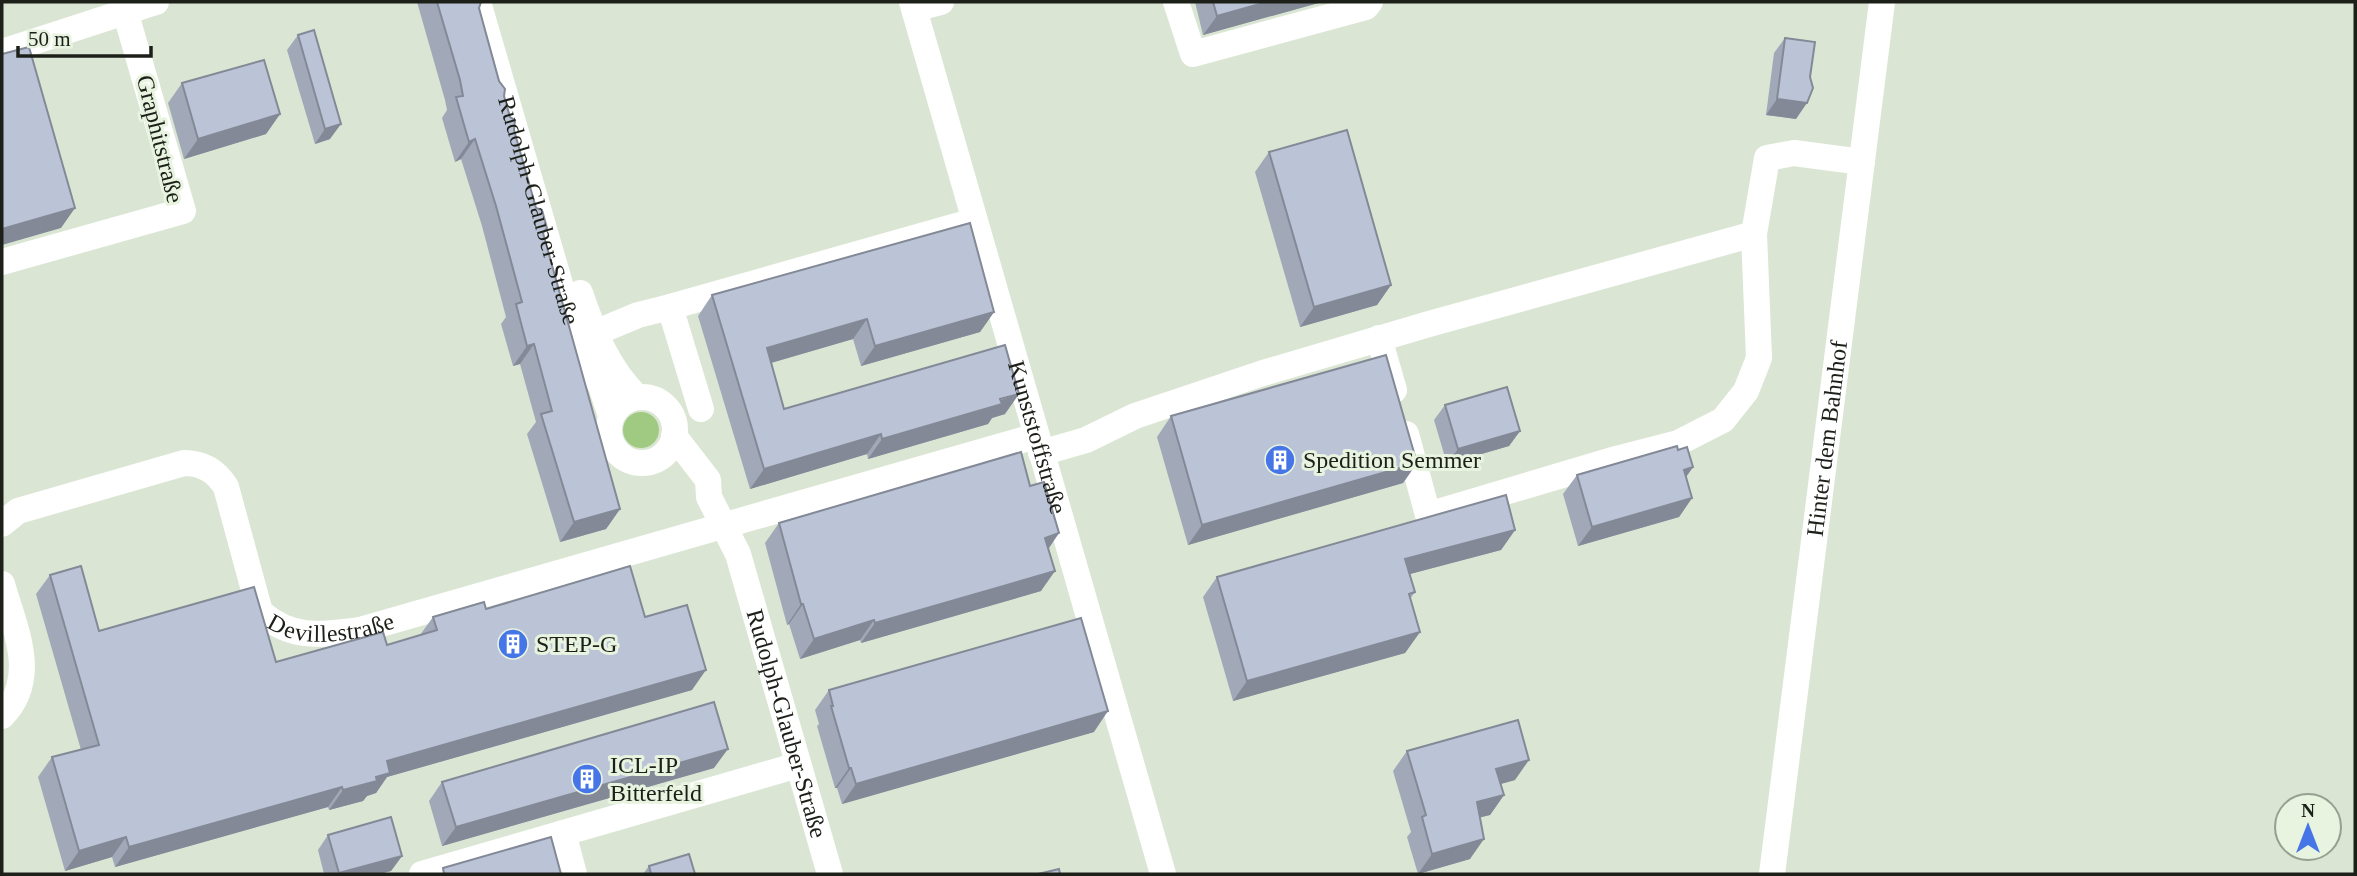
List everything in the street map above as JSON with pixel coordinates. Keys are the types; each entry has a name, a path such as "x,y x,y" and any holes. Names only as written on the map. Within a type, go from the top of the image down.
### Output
{"street":[{"path":"2,52 156,2"},
{"name":"Rudolph-Glauber-Straße","path":"478,2 567,308 579,344 601,386 611,416 609,440 618,454 632,463 656,461 683,476 694,490 709,497"},
{"name":"Rudolph-Glauber-Straße","path":"497,2 576,281 595,332 618,376 637,397 650,398 666,407 673,418 674,436 708,480 709,497 738,554 830,874"},
{"path":"913,6 941,2"},
{"path":"1176,2 1193,54 1366,8 1370,2"},
{"name":"Hinter dem Bahnhof","path":"1772,874 1882,2"},
{"name":"Kunststoffstraße","path":"913,6 1163,874"},
{"name":"Graphitstraße","path":"2,262 183,211 125,11"},
{"path":"1379,338 1428,515 1678,443 1723,420 1746,391 1759,358 1754,234 1767,158 1794,153 1862,162"},
{"path":"595,332 638,314 974,220"},
{"name":"Devillestraße","path":"2,524 18,511 184,463 200,465 215,473 226,487 260,612 275,625 312,636 360,630 726,526 1039,444 1086,440 1135,416 1379,338 1754,234"},
{"path":"670,307 701,408"},
{"path":"611,416 622,403 637,397"},
{"path":"656,461 666,453 674,436"},
{"path":"2,584 20,646 23,668 19,690 2,716"},
{"path":"422,874 798,765"},
{"path":"563,834 574,874"}],"green space":[{"path":"641,412 654,417 659,430 654,443 641,448 628,443 623,430 628,417"}],"building":[{"path":"437,2 481,2 479,8 499,81 505,89 504,96 510,117 515,120 514,130 536,208 542,210 547,228 543,233 620,509 574,522 541,414 552,411 534,344 527,346 516,304 522,302 496,206 475,139 469,142 456,97 463,96 460,80"},
{"path":"1213,2 1267,2 1217,16"},
{"path":"314,30 341,124 325,129 298,35"},
{"path":"1785,38 1815,42 1810,77 1813,88 1807,103 1777,99"},
{"path":"29,47 75,208 2,229 2,54"},
{"path":"264,60 280,114 198,139 182,83"},
{"path":"1347,130 1391,285 1314,307 1269,152"},
{"path":"970,223 994,312 875,346 867,319 767,348 784,409 1005,345 1019,394 1000,399 1002,404 882,439 881,434 764,469 712,295"},
{"name":"Spedition Semmer","path":"1386,355 1417,463 1202,525 1171,416"},
{"path":"1507,387 1520,431 1458,449 1445,405"},
{"path":"1677,446 1678,450 1687,447 1693,467 1684,470 1692,498 1592,527 1577,475"},
{"path":"1021,452 1030,486 1044,482 1059,533 1045,538 1055,571 814,639 801,604 779,523"},
{"path":"1506,495 1515,530 1405,559 1415,592 1409,594 1420,632 1247,681 1217,577"},
{"path":"81,566 99,631 254,587 276,662 383,632 387,645 437,630 433,617 484,602 486,609 630,566 645,617 687,605 706,670 387,761 390,773 376,777 377,781 343,790 342,787 129,847 126,837 79,851 52,757 99,745 50,575"},
{"path":"1081,618 1108,711 856,784 831,706 829,690"},
{"path":"714,702 728,749 456,827 442,782"},
{"path":"1518,720 1529,760 1496,769 1504,795 1477,802 1484,839 1432,854 1422,817 1426,815 1407,751"},
{"path":"391,817 402,856 339,873 328,835"},
{"path":"551,837 561,874 444,874 443,868"},
{"path":"689,854 695,874 651,874 649,866"},
{"path":"1059,869 1060,874 1038,874"}],"place":[{"name":"Spedition Semmer","path":"1280,460"},
{"name":"STEP-G","path":"513,644"},
{"name":"ICL-IP Bitterfeld","path":"587,779"}]}
